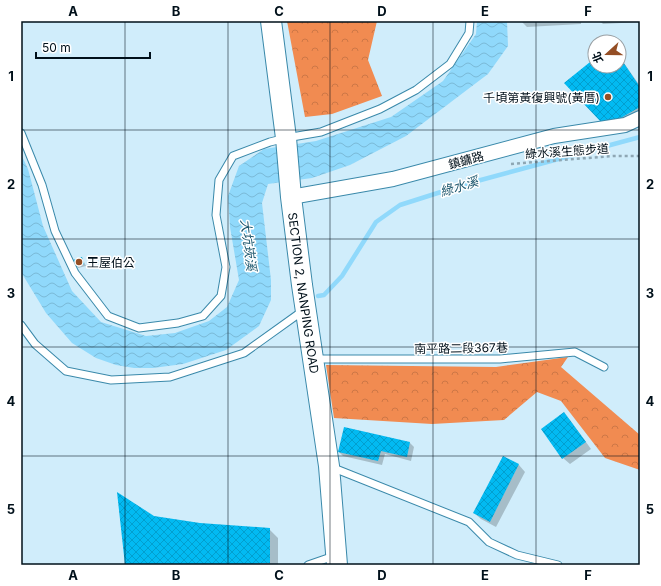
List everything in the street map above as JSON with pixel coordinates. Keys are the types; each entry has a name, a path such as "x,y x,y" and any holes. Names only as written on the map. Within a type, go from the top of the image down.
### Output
{"street":[{"name":"SECTION 2, NANPING ROAD","path":"271,21 306,309 329,466 336,560"},
{"name":"鎮鏞路","path":"291,191 393,180 554,136 625,124 640,118"}],"lane":[{"path":"21,133 42,184 55,231 75,273 108,316 139,328 178,323 203,316 221,296 226,267 216,215 219,180 232,156 270,142 321,132 380,109 416,90 450,64 469,33 470,21"},
{"path":"21,325 35,344 66,371 111,380 126,380 170,377 244,353 306,309"},
{"name":"南平路二段367巷","path":"314,359 500,359 575,352 604,367"},
{"path":"329,466 469,522 488,542 517,555 558,565"},
{"path":"308,565 336,560"}],"path":[{"name":"綠水溪生態步道","path":"509,148 511,164 613,156 640,156"}],"green space":[{"path":"287,21 377,21 368,60 382,96 332,114 305,117"},
{"path":"568,357 561,367 640,435 640,470 605,458 561,401 537,392 504,420 432,424 334,418 326,365 496,367"}],"water":[{"name":"大坑崁溪","path":"477,21 507,21 508,46 488,74 406,136 350,165 312,178 268,184 262,203 271,280 271,300 259,326 226,350 183,364 153,368 134,368 116,365 96,358 72,343 46,313 21,272 21,154 28,169 43,226 72,291 101,322 146,336 175,333 209,321 227,307 239,280 230,227 228,196 239,166 264,149 316,141 391,117 443,81 476,34"}],"building":[{"name":"千頃第黃復興號(黃厝)","path":"587,64 587,74 627,74 627,68 640,87 640,107 612,123 601,122 564,83"},
{"name":"王屋伯公","path":"82,257 84,264 75,267 73,260"},
{"path":"564,412 586,442 562,459 541,429"},
{"path":"344,427 410,442 407,457 381,451 378,461 338,452"},
{"path":"503,456 519,464 490,522 473,513"},
{"path":"117,492 154,516 200,523 270,528 270,563 231,565 125,565"}],"waterway":[{"name":"綠水溪","path":"318,296 324,295 342,276 376,222 400,205 466,184 640,137"}],"place":[{"name":"千頃第黃復興號(黃厝)","path":"608,97"},
{"name":"王屋伯公","path":"79,262"}]}
